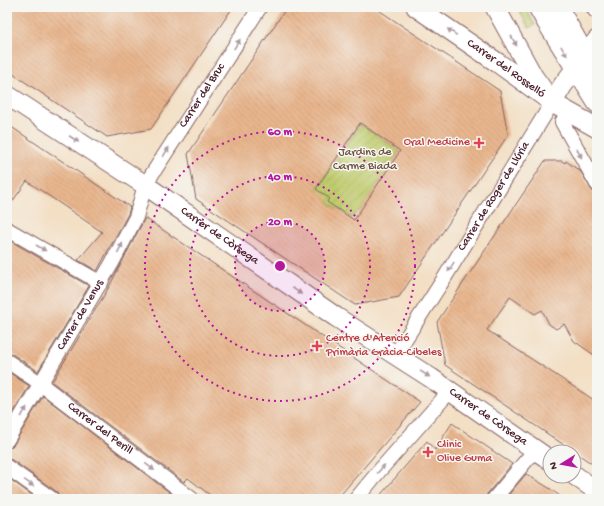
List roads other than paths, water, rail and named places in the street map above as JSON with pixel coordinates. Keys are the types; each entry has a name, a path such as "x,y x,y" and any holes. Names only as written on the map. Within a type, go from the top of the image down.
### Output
{"main road":[{"name":"Carrer del Rosselló","path":"416,7 498,63 552,103 597,128"},
{"path":"494,7 533,76 552,103 562,122"},
{"path":"538,7 580,63 597,76"},
{"path":"558,7 597,103"},
{"name":"Carrer de Roger de Llúria","path":"552,103 597,40"},
{"name":"Carrer de Còrsega","path":"7,95 145,185 336,317 450,391 542,455"},
{"path":"582,481 597,491"}],"street":[{"name":"Carrer del Bruc","path":"145,185 260,7"},
{"name":"Carrer de Roger de Llúria","path":"395,355 552,103"},
{"path":"562,122 597,184"},
{"name":"Carrer de Venus","path":"7,440 101,283 136,217 145,185"},
{"path":"7,228 101,283"},
{"name":"Carrer del Perill","path":"7,361 41,384 192,499"},
{"path":"356,499 450,391"},
{"path":"494,499 542,455"},
{"path":"7,467 51,499"}],"place":[{"name":"Oral Medicine","path":"479,143"},
{"name":"Centre d'Atenció Primària Gràcia-Cibeles","path":"317,346"},
{"name":"Clinic Olive Guma","path":"428,452"}],"park label":[{"name":"Jardins de Carme Biada","path":"365,160"}]}
